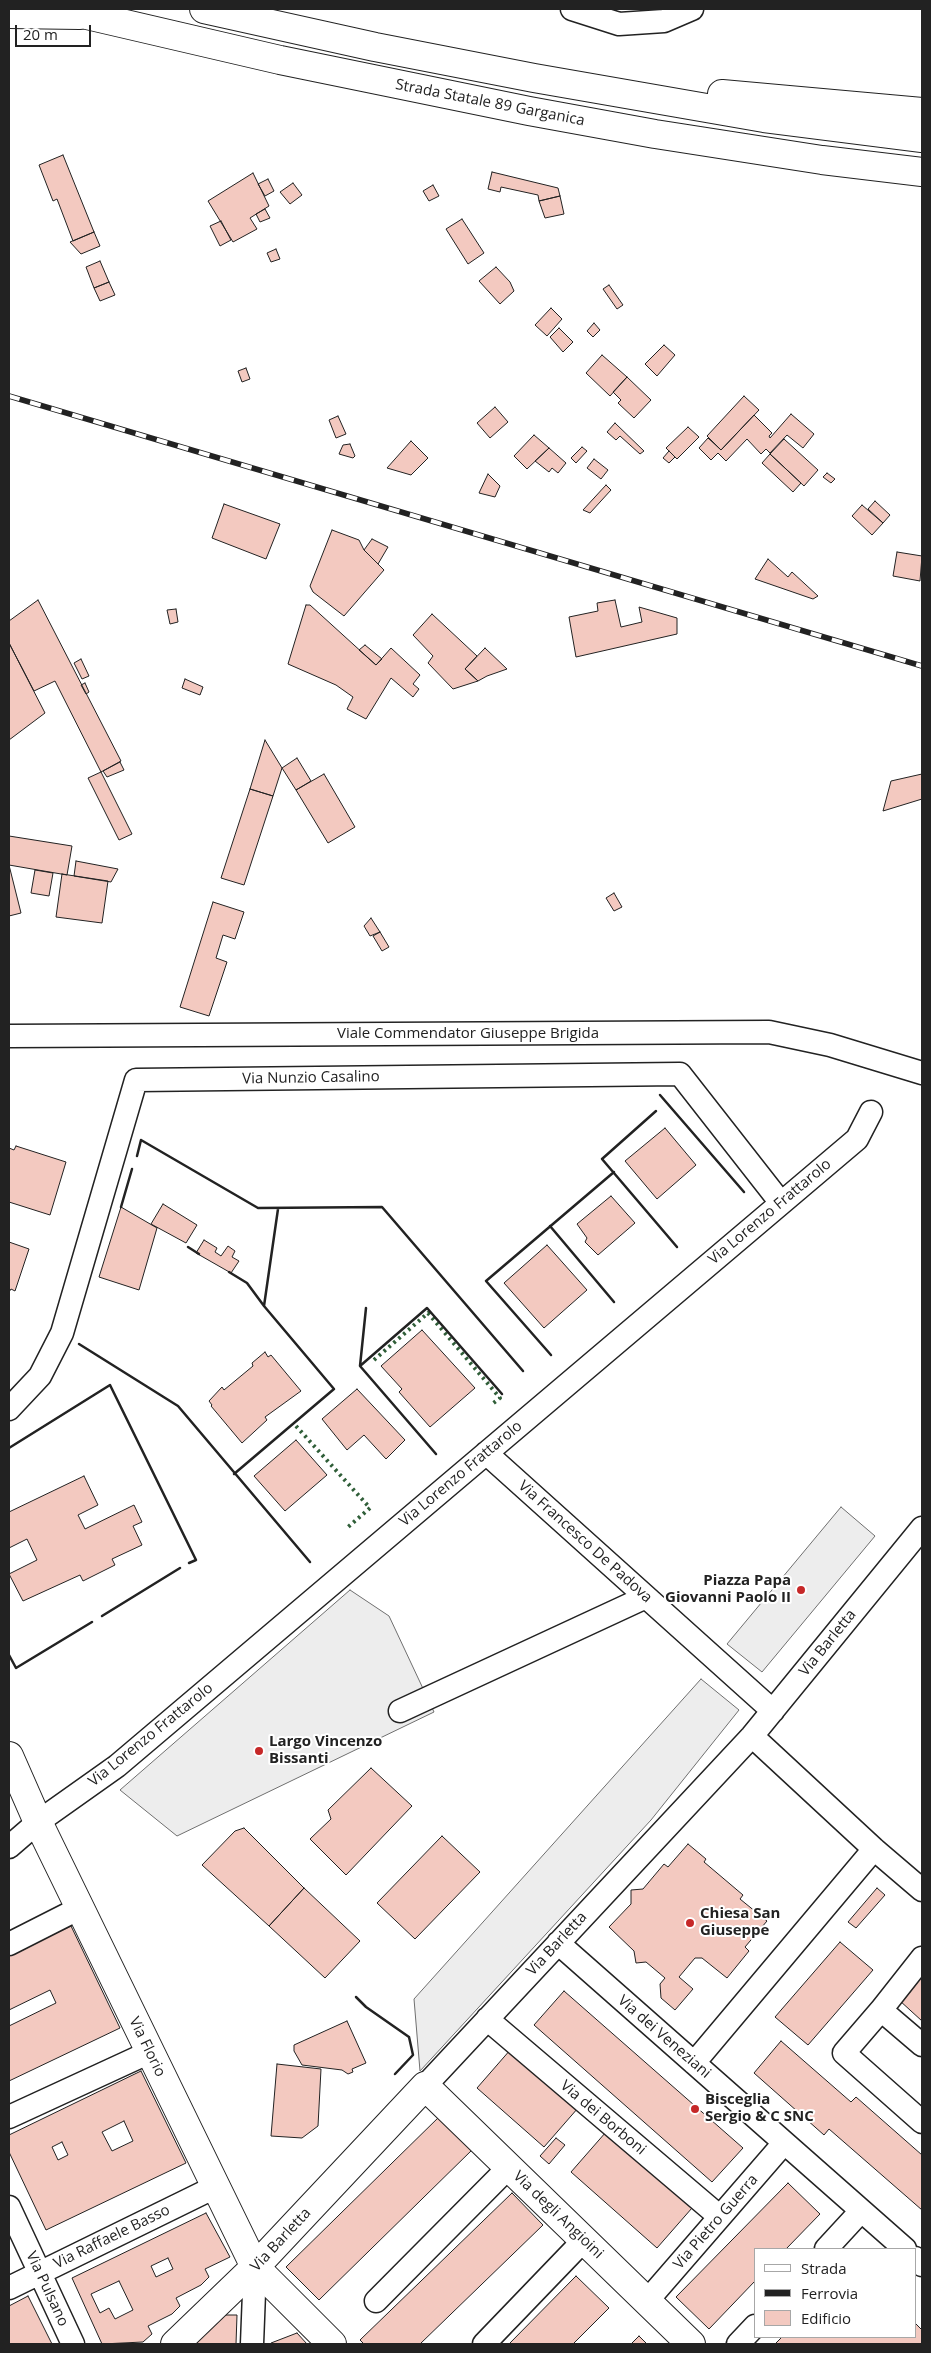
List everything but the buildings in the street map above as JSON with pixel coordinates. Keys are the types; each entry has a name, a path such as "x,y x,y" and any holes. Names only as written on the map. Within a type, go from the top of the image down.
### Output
{"main road":[{"path":"204,9 375,47 534,78 764,118 922,138"},
{"name":"Strada Statale 89 Garganica","path":"9,14 73,12 406,87 645,133 822,160 922,172"},
{"path":"534,78 922,112"},
{"name":"Via Florio","path":"9,1756 38,1822 255,2267"},
{"name":"Via degli Angioini","path":"425,2086 691,2344"},
{"name":"Via Barletta","path":"175,2344 255,2267 425,2086"},
{"path":"255,2267 332,2344"}],"street":[{"path":"572,9 619,24 664,21 692,9"},
{"name":"Viale Commendator Giuseppe Brigida","path":"9,1036 769,1032 830,1045 922,1073"},
{"name":"Via Nunzio Casalino","path":"9,1409 40,1376 62,1333 136,1080 680,1074 782,1203"},
{"name":"Via Lorenzo Frattarolo","path":"9,1847 38,1822 117,1766 782,1203 857,1139 871,1112"},
{"name":"Via Francesco De Padova","path":"486,1453 773,1711"},
{"name":"Via Barletta","path":"425,2086 752,1736 922,1528"},
{"path":"400,1711 646,1597"},
{"path":"752,1736 874,1849 922,1890"},
{"path":"694,2063 874,1849"},
{"path":"9,1944 80,1908"},
{"name":"Via dei Veneziani","path":"558,1943 904,2248"},
{"path":"922,1958 844,2053 922,2122"},
{"path":"881,2010 922,2045"},
{"name":"Via dei Borboni","path":"487,2019 720,2218"},
{"path":"9,2118 150,2052"},
{"name":"Via Pietro Guerra","path":"647,2301 784,2143"},
{"path":"376,2301 509,2168"},
{"name":"Via Raffaele Basso","path":"9,2288 215,2187"},
{"name":"Via Pulsano","path":"9,2208 73,2344"},
{"path":"827,2248 861,2211"},
{"path":"484,2344 584,2240"},
{"name":"Via Florio","path":"252,2344 255,2267"},
{"path":"738,2344 754,2327"}],"shaded area":[{"name":"Piazza Papa Giovanni Paolo II","path":"841,1507 875,1536 762,1672 727,1644"},
{"name":"Largo Vincenzo Bissanti","path":"350,1590 389,1616 434,1712 177,1836 120,1790"},
{"path":"701,1679 739,1710 651,1820 420,2071 414,1999"}],"railway":[{"path":"9,396 922,666"}],"hedge":[{"path":"374,1360 428,1313 500,1398 492,1404"},
{"path":"296,1426 370,1508 348,1527"}],"wall":[{"path":"660,1095 744,1192"},
{"path":"656,1111 602,1159 677,1247"},
{"path":"137,1156 141,1140 258,1208 382,1207 523,1371"},
{"path":"121,1207 132,1169"},
{"path":"551,1355 486,1281 614,1172"},
{"path":"229,1272 247,1283 264,1306 278,1209"},
{"path":"550,1226 614,1302"},
{"path":"188,1247 199,1254"},
{"path":"234,1474 334,1389 264,1306"},
{"path":"366,1308 360,1366 436,1454"},
{"path":"360,1366 427,1308 502,1394"},
{"path":"79,1344 178,1406 310,1562"},
{"path":"9,1448 110,1385 196,1560 189,1563"},
{"path":"102,1616 180,1568"},
{"path":"9,1655 16,1668 92,1622"},
{"path":"356,1997 366,2007 409,2037 413,2055 395,2074"}],"place":[{"name":"Piazza Papa Giovanni Paolo II","path":"801,1590"},
{"name":"Largo Vincenzo Bissanti","path":"259,1751"},
{"name":"Chiesa San Giuseppe","path":"690,1923"},
{"name":"Bisceglia Sergio & C SNC","path":"695,2109"}]}
